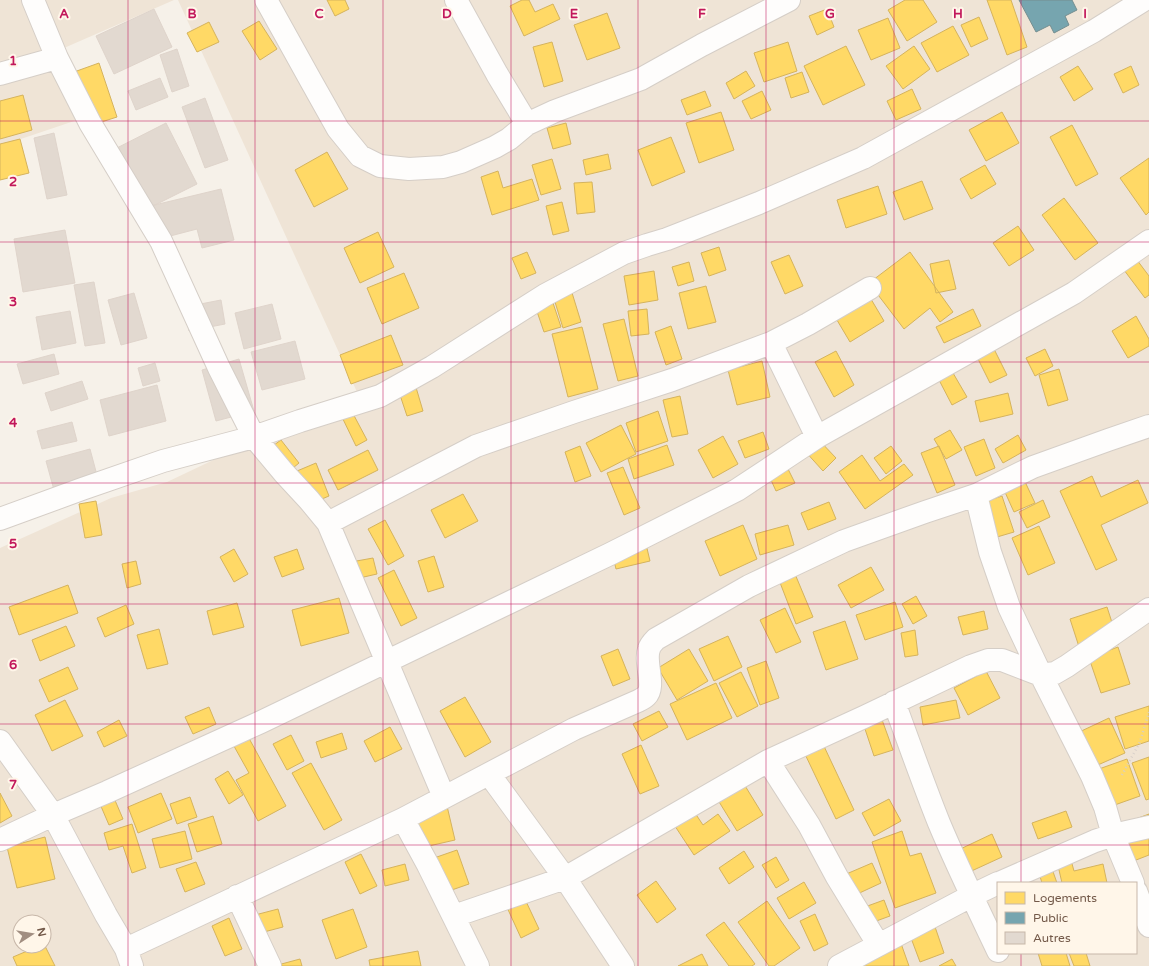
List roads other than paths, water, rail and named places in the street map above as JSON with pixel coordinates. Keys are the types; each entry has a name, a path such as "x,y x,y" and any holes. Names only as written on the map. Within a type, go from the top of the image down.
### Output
{"street":[{"path":"33,0 56,58 90,123 161,241 219,368 254,437 328,523 444,797"},
{"path":"266,0 338,129 360,156 380,166 409,169 443,167 461,162 495,147 509,139 527,124 555,111 641,79 702,45 789,0"},
{"path":"456,0 527,124"},
{"path":"0,519 163,461 254,437 380,396 432,368 545,295 624,253 681,234 759,203 863,158 1144,2"},
{"path":"0,74 56,58"},
{"path":"0,840 52,815 107,792 226,738 386,662 603,558 736,490 817,437 1074,293 1149,241"},
{"path":"328,523 476,446 672,380 772,343 870,288"},
{"path":"772,343 817,437"},
{"path":"0,741 52,815 129,957 237,896 403,819 574,729 638,701 647,695 650,684 648,667 649,648 656,638 749,586 844,541 976,495 1033,468 1149,426"},
{"path":"976,495 990,552 1009,607 1041,675 1092,776 1105,807 1113,835 1133,882"},
{"path":"454,916 565,878 768,761 971,666 988,660 1002,660 1041,675 1055,673 1149,609"},
{"path":"894,702 939,822 971,896 997,950"},
{"path":"768,761 809,825 878,944"},
{"path":"489,774 565,878 624,966"},
{"path":"403,819 428,865 478,966"},
{"path":"1001,882 1095,841 1113,835 1149,827"},
{"path":"846,964 878,944 997,884"},
{"path":"1137,893 1149,926"},
{"path":"237,896 270,966"},
{"path":"999,954 1005,966"}]}
